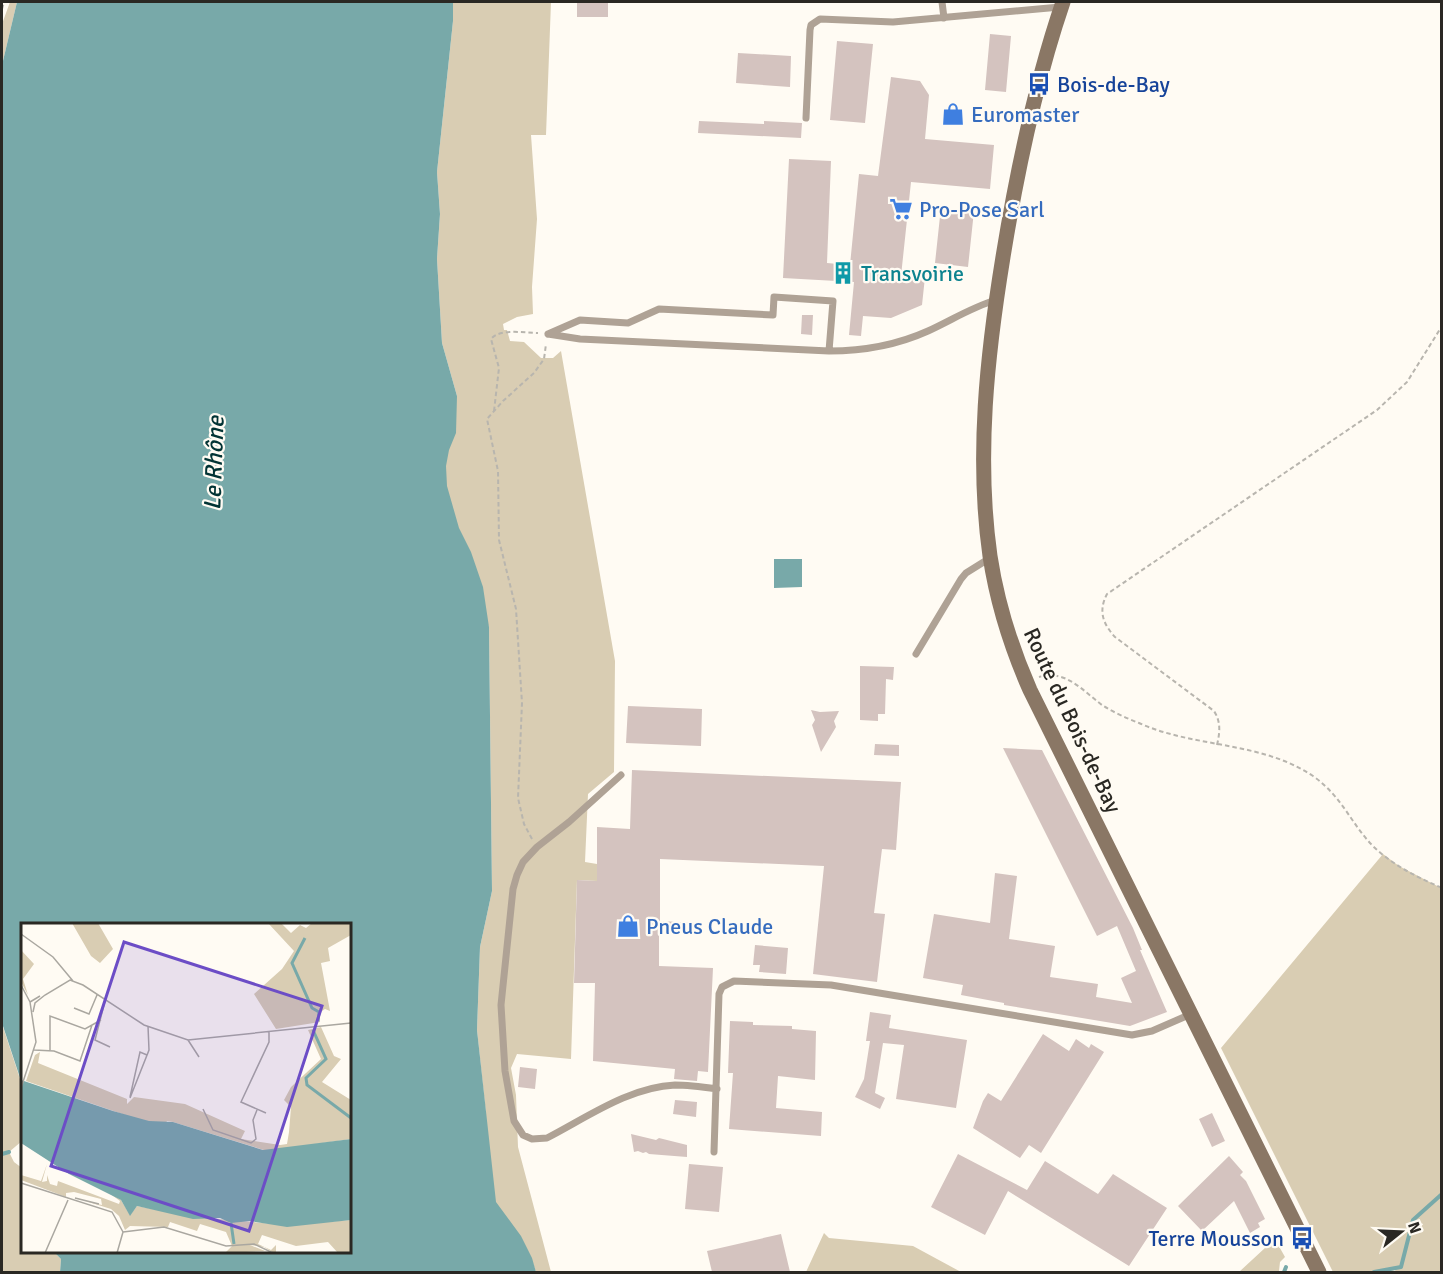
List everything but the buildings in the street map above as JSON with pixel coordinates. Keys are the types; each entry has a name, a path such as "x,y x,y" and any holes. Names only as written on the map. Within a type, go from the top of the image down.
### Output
{"main road":[{"name":"Route du Bois-de-Bay","path":"1062,4 1022,154 996,300 983,464 990,558 1009,638 1026,682 1319,1272"}],"lane":[{"path":"942,2 944,18"},
{"path":"806,118 810,30 814,22 826,18 871,22 944,18 1062,4"},
{"path":"548,333 580,320 628,322 659,309 773,315 774,297 833,301 829,351"},
{"path":"548,333 580,339 829,351 862,350 916,336 965,311 996,300"},
{"path":"916,654 960,579 990,558"},
{"path":"621,775 569,822 537,847 523,862 517,875 513,889 501,1005 505,1071 514,1121 523,1135 532,1138 547,1138 628,1096 648,1089 676,1085 717,1089"},
{"path":"714,1152 719,994 722,987 734,981 831,985 1132,1035 1152,1031 1191,1014"}],"path":[{"path":"2,9 4,2"},
{"path":"1217,745 1220,726 1219,718 1214,711 1109,630 1102,617 1101,609 1107,594 1377,410 1407,382 1442,326"},
{"path":"494,411 499,368 491,340 494,335 548,333 544,359 540,366 487,419 498,471 499,540 516,609 522,703 518,798 524,824 537,847"},
{"path":"1026,682 1049,674 1063,677 1069,679 1104,706 1142,725 1217,745 1266,755 1298,768 1312,776 1337,797 1375,848 1399,866 1442,888"}],"shaded area":[{"path":"10,2 17,2 2,65 2,24"},
{"path":"453,2 551,2 546,135 531,135 537,219 532,287 533,314 517,317 503,324 510,341 524,342 541,358 553,358 561,351 615,661 614,772 588,794 585,862 597,864 597,881 577,880 571,1059 517,1054 511,1068 516,1095 518,1147 551,1272 536,1272 525,1245 508,1221 487,1219 486,1114 477,1030 480,947 492,891 489,627 399,433 457,396 442,343 437,259 440,214 437,172"},
{"path":"1383,854 1399,866 1441,888 1441,1272 1396,1272 1395,1270 1333,1272 1221,1048"},
{"path":"2,1024 21,1082 21,1142 9,1152 14,1162 21,1167 21,1253 55,1253 61,1259 60,1272 2,1272"},
{"path":"824,1233 829,1238 913,1246 961,1272 806,1272"},
{"path":"1279,1235 1276,1241 1285,1257 1280,1262 1279,1271 1281,1272 1239,1272"}],"water":[{"name":"Le Rhône","path":"17,2 453,2 437,172 440,214 437,259 442,343 457,396 456,433 446,466 447,486 459,528 471,552 483,587 489,627 492,891 480,947 477,1030 496,1202 521,1236 536,1272 60,1272 61,1259 55,1253 351,1253 351,923 21,923 21,1081 2,1023 2,65"},
{"path":"774,559 802,559 802,587 774,588"}],"waterway":[{"path":"2,1154 9,1152"},
{"path":"1374,1272 1401,1267 1413,1220 1442,1194"},
{"path":"1284,1272 1286,1267"}],"place":[{"name":"Bois-de-Bay","path":"1039,84"},
{"name":"Euromaster","path":"953,114"},
{"name":"Pro-Pose Sarl","path":"901,209"},
{"name":"Transvoirie","path":"843,273"},
{"name":"Pneus Claude","path":"628,926"},
{"name":"Terre Mousson","path":"1302,1238"}]}
